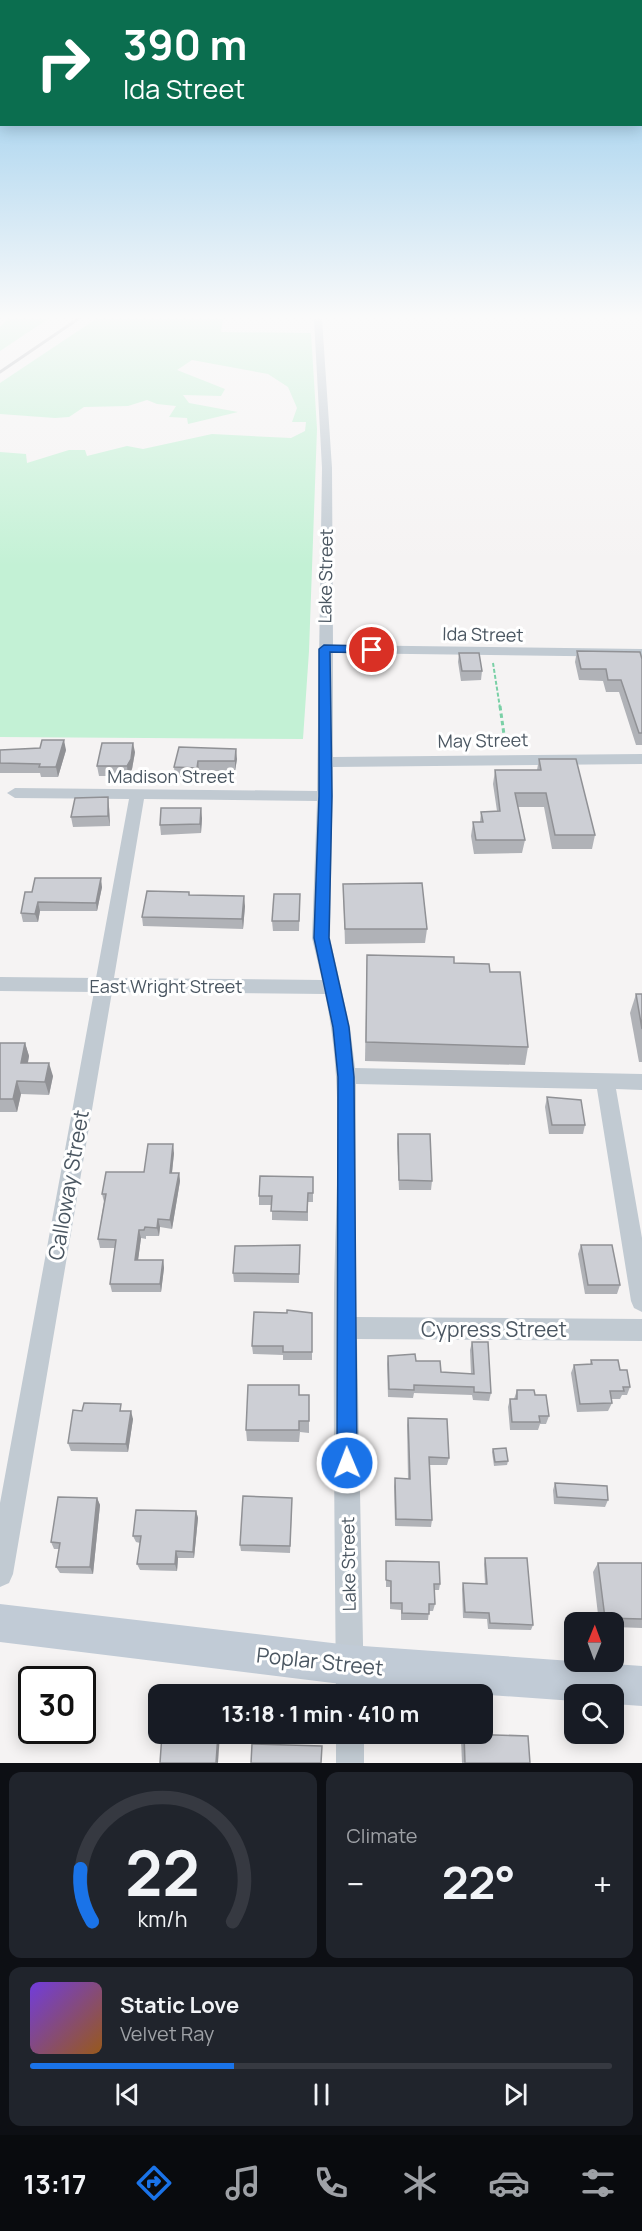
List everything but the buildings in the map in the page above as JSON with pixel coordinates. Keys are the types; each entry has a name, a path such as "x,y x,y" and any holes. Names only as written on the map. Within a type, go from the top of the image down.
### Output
{"street":[{"name":"Lake Street","path":"323,401 327,468 324,649 325,796 321,938 341,1027 346,1077 345,1328 349,1680"},
{"name":"Ida Street","path":"324,649 642,653"},
{"name":"May Street","path":"324,762 642,759"},
{"name":"Madison Street","path":"15,793 137,796 325,796"},
{"name":"Calloway Street","path":"0,1574 137,796"},
{"name":"East Wright Street","path":"0,984 332,987"},
{"path":"346,1077 642,1082"},
{"path":"605,1081 642,1301"},
{"name":"Cypress Street","path":"345,1328 642,1330"},
{"name":"Poplar Street","path":"0,1623 349,1680 642,1686"},
{"path":"350,1744 350,1763"}],"path":[{"path":"492,652 507,759"}],"green space":[{"path":"0,401 143,401 128,406 84,407 69,417 0,414"},
{"path":"150,401 188,401 238,412 188,424 187,418 169,417 176,406"},
{"path":"294,401 315,401 317,429 309,651 303,739 0,737 0,452 26,454 27,463 69,450 85,450 87,456 127,446 143,449 212,434 291,438 305,431 306,422 292,422 297,408"}],"route":[{"path":"347,1463 346,1077 341,1027 321,938 325,796 324,649 372,650"}]}
